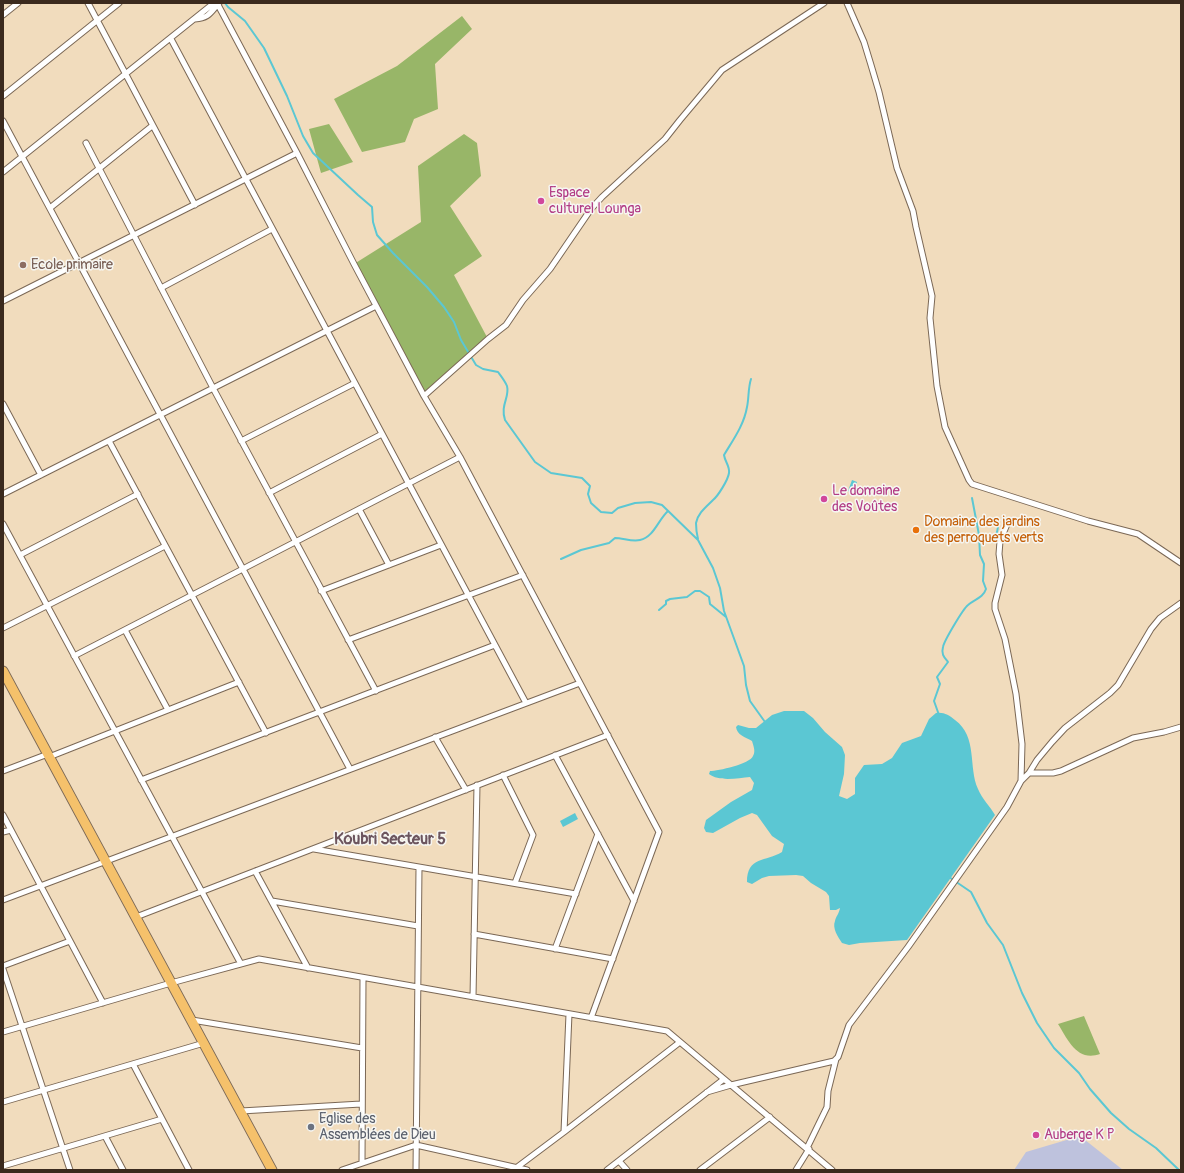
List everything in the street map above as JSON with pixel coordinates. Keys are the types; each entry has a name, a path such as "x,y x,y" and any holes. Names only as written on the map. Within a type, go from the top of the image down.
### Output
{"highway":[{"path":"3,671 272,1170"}],"street":[{"path":"3,15 18,3"},
{"path":"88,3 195,205"},
{"path":"3,96 119,3"},
{"path":"3,172 217,3 376,306 424,396 460,457 659,832 591,1018"},
{"path":"424,396 506,325 523,300 550,269 591,209 602,197 666,139 722,70 824,3"},
{"path":"847,3 870,59 897,168 913,212 932,296 930,318 936,386 945,427 969,480 972,484 1007,496 1088,521 1138,534 1181,563"},
{"path":"171,39 526,703"},
{"path":"3,121 350,769"},
{"path":"50,208 152,126"},
{"path":"86,143 241,441 376,691"},
{"path":"3,301 297,153"},
{"path":"161,288 272,229"},
{"path":"3,494 376,306"},
{"path":"241,441 355,383"},
{"path":"3,404 41,475"},
{"path":"269,493 382,434"},
{"path":"109,441 266,733"},
{"path":"74,656 460,457"},
{"path":"20,555 138,494"},
{"path":"359,509 389,565"},
{"path":"1008,522 1000,541 999,554 1002,575 995,603 995,609 1005,639 1016,694 1022,744 1021,781"},
{"path":"3,524 240,964"},
{"path":"321,591 441,545"},
{"path":"3,628 165,546"},
{"path":"348,640 522,575"},
{"path":"796,1170 808,1149 827,1107 828,1091 836,1059 849,1025 908,947 1007,807 1021,781 1029,773 1042,754 1065,728 1118,685 1156,623 1160,618 1181,603"},
{"path":"125,630 168,710"},
{"path":"141,780 495,645"},
{"path":"3,771 115,731 238,682"},
{"path":"3,900 580,683"},
{"path":"1029,773 1053,773 1061,771 1133,738 1181,727"},
{"path":"136,917 608,735"},
{"path":"435,737 466,790"},
{"path":"555,755 634,901"},
{"path":"504,775 533,835 515,883"},
{"path":"473,997 477,785"},
{"path":"3,816 103,1003"},
{"path":"3,832 11,830"},
{"path":"555,949 598,834"},
{"path":"313,849 576,894"},
{"path":"416,1170 419,867"},
{"path":"256,871 308,968"},
{"path":"272,901 418,926"},
{"path":"474,934 613,959"},
{"path":"70,941 3,968 70,1170"},
{"path":"3,1032 259,959 667,1031 832,1170"},
{"path":"362,1163 361,1104 363,978"},
{"path":"564,1132 569,1014"},
{"path":"192,1020 362,1048"},
{"path":"516,1168 680,1042"},
{"path":"3,1102 204,1043"},
{"path":"707,1092 731,1085 816,1066 834,1061 836,1059"},
{"path":"133,1064 189,1170"},
{"path":"607,1170 724,1079"},
{"path":"241,1111 361,1104"},
{"path":"700,1170 770,1117"},
{"path":"3,1166 162,1119"},
{"path":"105,1136 123,1170"},
{"path":"342,1170 416,1145 527,1170"},
{"path":"619,1161 627,1170"}],"shaded area":[{"path":"1080,1136 1123,1170 1014,1170 1026,1152"}],"green space":[{"path":"462,16 472,29 435,64 438,109 414,119 405,142 362,152 334,99 397,66"},
{"path":"329,124 353,162 321,173 309,129"},
{"path":"464,134 477,143 481,176 450,206 482,256 454,275 488,339 424,396 354,264 421,222 418,166"},
{"path":"1084,1016 1100,1054 1092,1056 1079,1052 1070,1043 1058,1024"}],"water":[{"path":"852,480 857,482 853,493 848,491"},
{"path":"784,711 804,711 842,747 845,755 844,774 839,796 847,799 855,794 855,778 864,765 882,764 892,758 902,743 921,736 929,719 936,713 944,713 951,717 962,727 967,735 970,744 973,771 978,789 995,815 907,940 849,945 842,943 834,927 835,919 840,908 830,910 829,896 826,892 803,876 769,876 752,884 747,882 750,868 758,861 782,852 784,844 772,836 757,815 752,813 713,833 706,832 704,828 706,820 731,802 752,790 754,783 750,777 723,779 709,774 710,771 720,770 746,762 753,756 754,750 752,741 740,734 736,727 738,725 756,728 772,715"},
{"path":"575,813 578,819 563,827 560,821"}],"waterway":[{"path":"225,3 245,21 264,48 287,96 303,136 313,153 372,207 373,222 377,235 444,307 454,322 461,340 476,365 483,369 498,372 503,379 508,390 504,406 505,420 535,462 551,473 582,478 590,486 588,494 591,503 601,512 612,513 618,508 635,503 651,502 662,505 698,540 713,568 720,588 724,611 744,666 746,685 750,701 765,722"},
{"path":"698,539 696,523 699,516 725,484 729,473 729,468 724,455 738,432 746,414 751,379"},
{"path":"939,715 934,701 940,684 937,677 948,662 944,657 942,649 954,625 968,605 981,596 986,589 983,581 984,564 980,555 979,535 972,498"},
{"path":"561,559 581,550 609,543 615,538 634,541 645,538 652,532 668,511"},
{"path":"980,540 994,537 997,533 998,524"},
{"path":"659,610 666,604 666,601 670,599 687,597 695,591 700,591 709,597 710,604 726,617"},
{"path":"949,877 971,892 987,923 1003,945 1022,993 1037,1023 1054,1048 1079,1073 1090,1089 1111,1113 1129,1129 1156,1148 1179,1170"}],"place":[{"name":"Espace culturel Lounga","path":"541,201"},
{"name":"Ecole primaire","path":"23,265"},
{"name":"Le domaine des Voûtes","path":"824,499"},
{"name":"Domaine des jardins des perroquets verts","path":"916,530"},
{"name":"Eglise des Assemblées de Dieu","path":"311,1127"},
{"name":"Auberge K P","path":"1036,1135"}],"district":[{"name":"Koubri Secteur 5","path":"390,840"}]}
